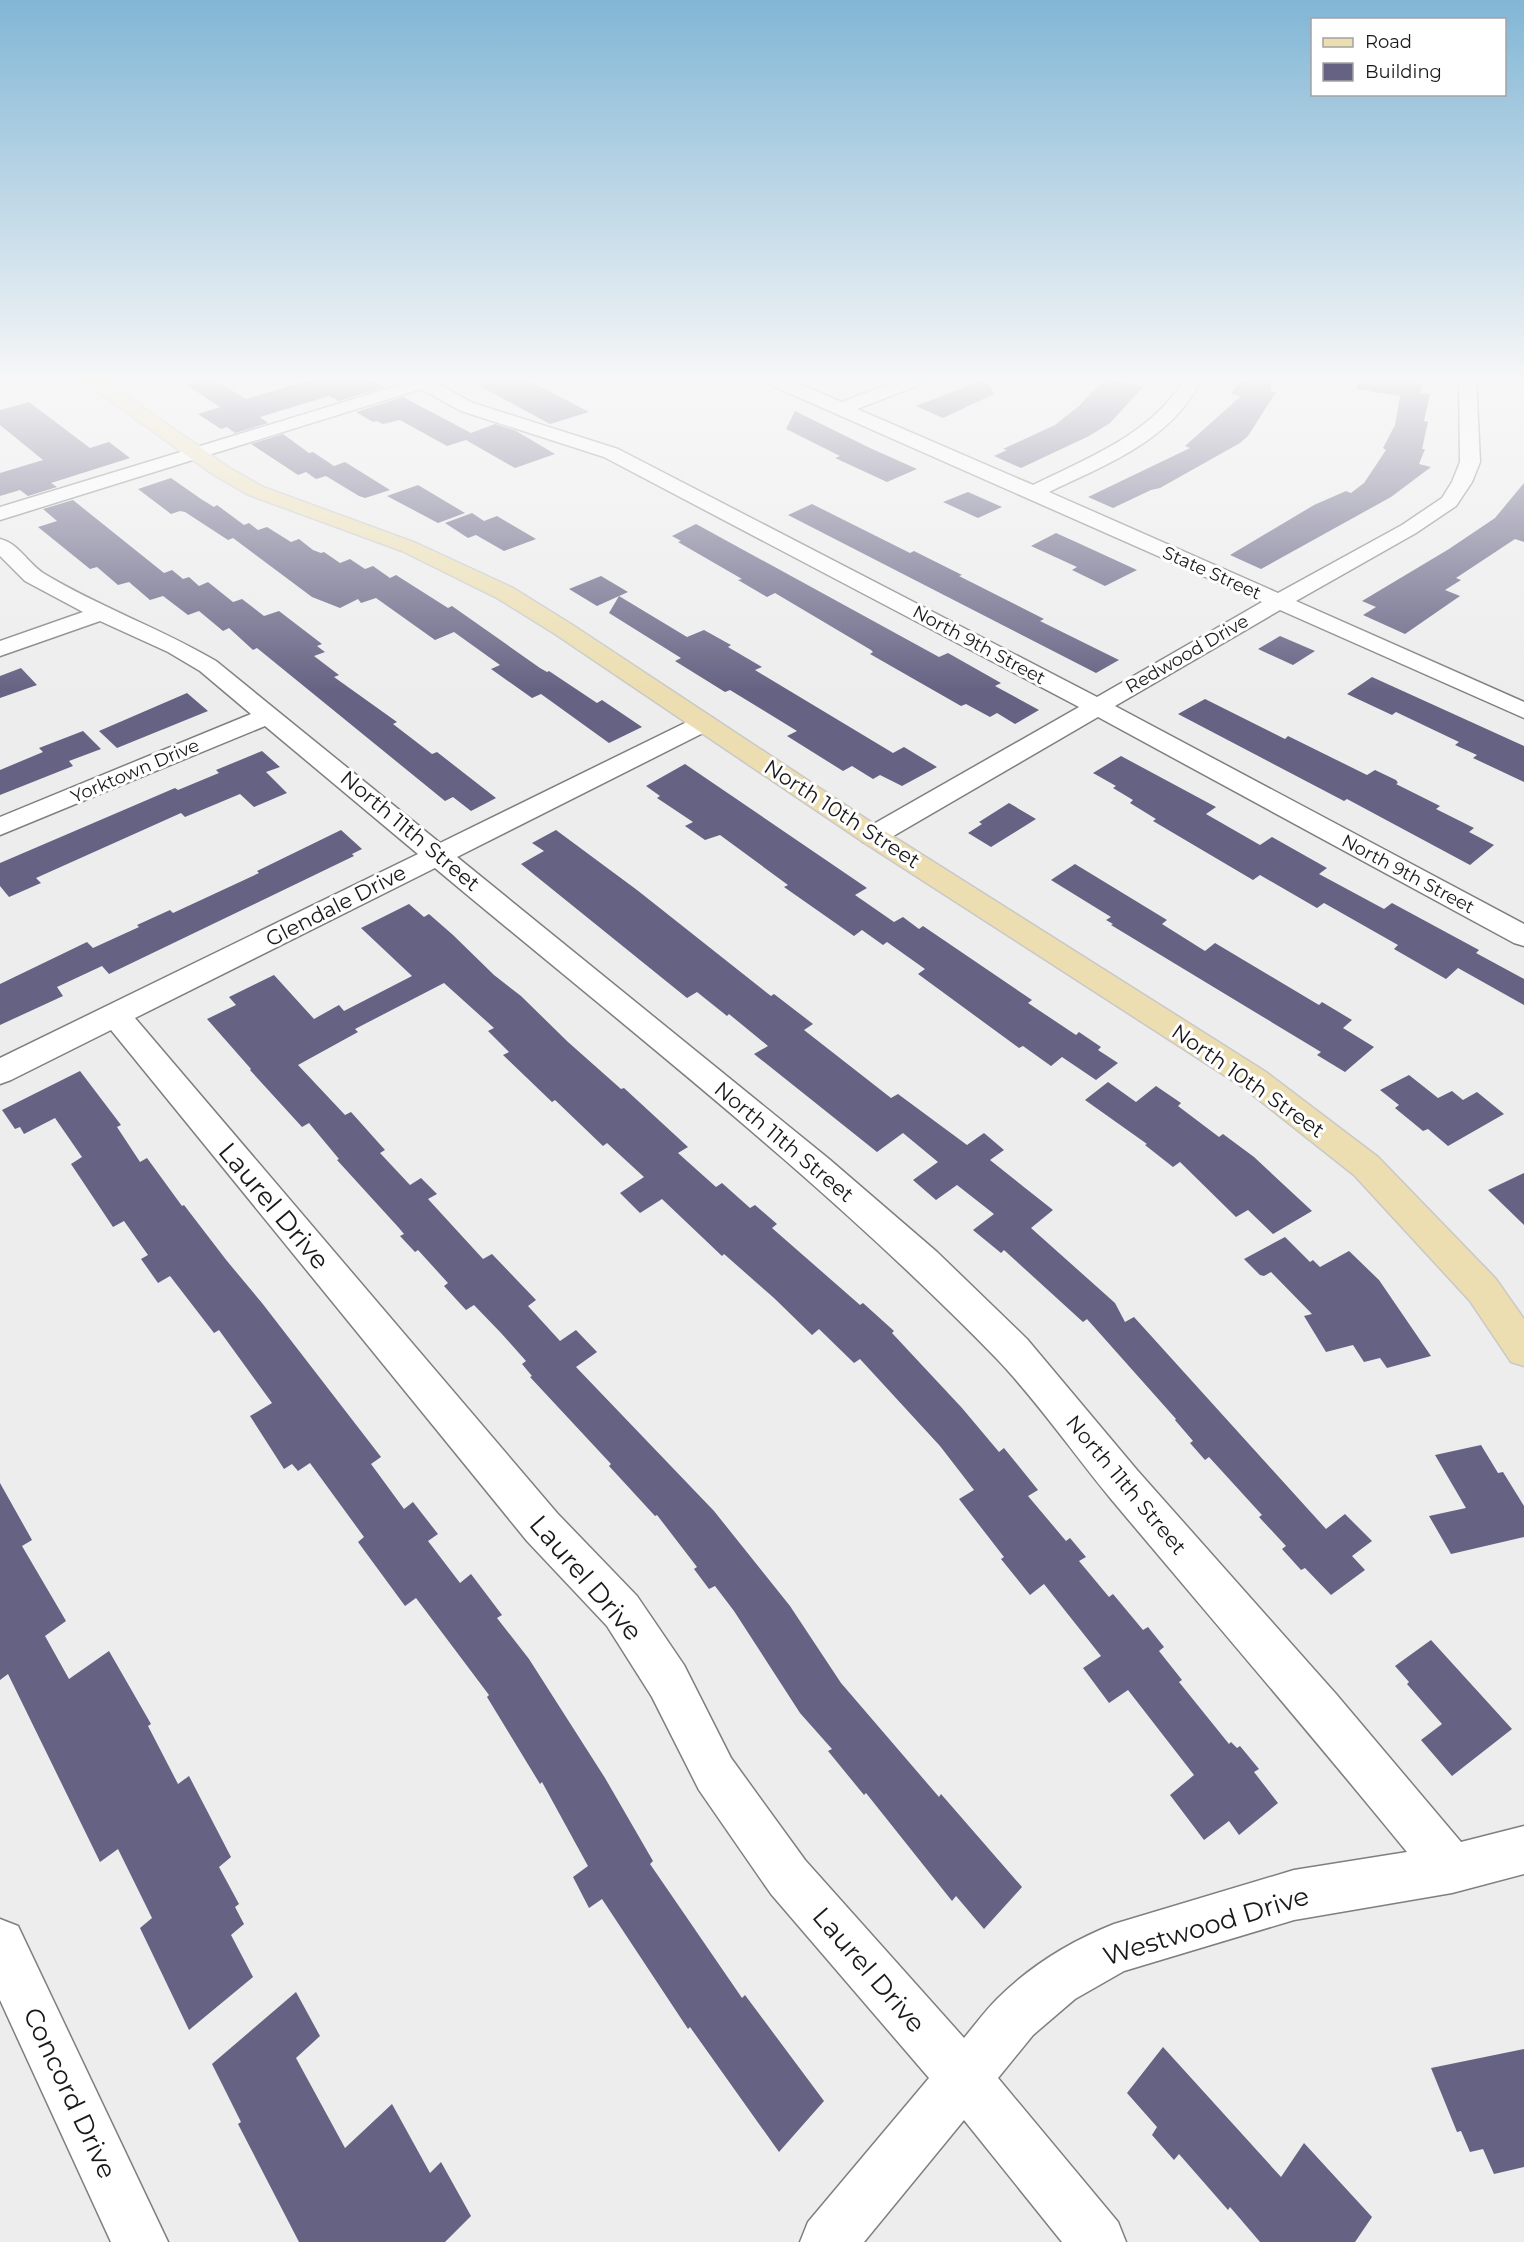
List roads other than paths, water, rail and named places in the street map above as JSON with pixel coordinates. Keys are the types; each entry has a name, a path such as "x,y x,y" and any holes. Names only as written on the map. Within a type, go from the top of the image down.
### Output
{"main road":[{"name":"North 10th Street","path":"241,482 256,491 409,547 505,593 873,836 1255,1080 1366,1166 1483,1290 1524,1350"}],"street":[{"path":"0,514 105,482"},
{"name":"North 9th Street","path":"665,482 1096,706 1524,936"},
{"name":"State Street","path":"1010,482 1277,603 1524,711"},
{"path":"1033,492 1054,482"},
{"name":"Redwood Drive","path":"873,836 1096,706 1409,529 1449,502 1462,482"},
{"name":"North 11th Street","path":"0,545 33,576 101,613 134,626 208,666 817,1168 924,1262 1014,1351 1124,1483 1320,1710 1452,1869"},
{"path":"0,649 101,613"},
{"name":"Yorktown Drive","path":"0,827 270,715"},
{"name":"Glendale Drive","path":"0,1072 704,723"},
{"name":"Laurel Drive","path":"116,1016 542,1527 622,1611 668,1682 715,1774 788,1877 965,2079 1098,2242"},
{"name":"Westwood Drive","path":"828,2242 1015,2017 1058,1982 1114,1949 1294,1895 1452,1869 1524,1850"},
{"name":"Concord Drive","path":"0,1944 140,2242"}]}
